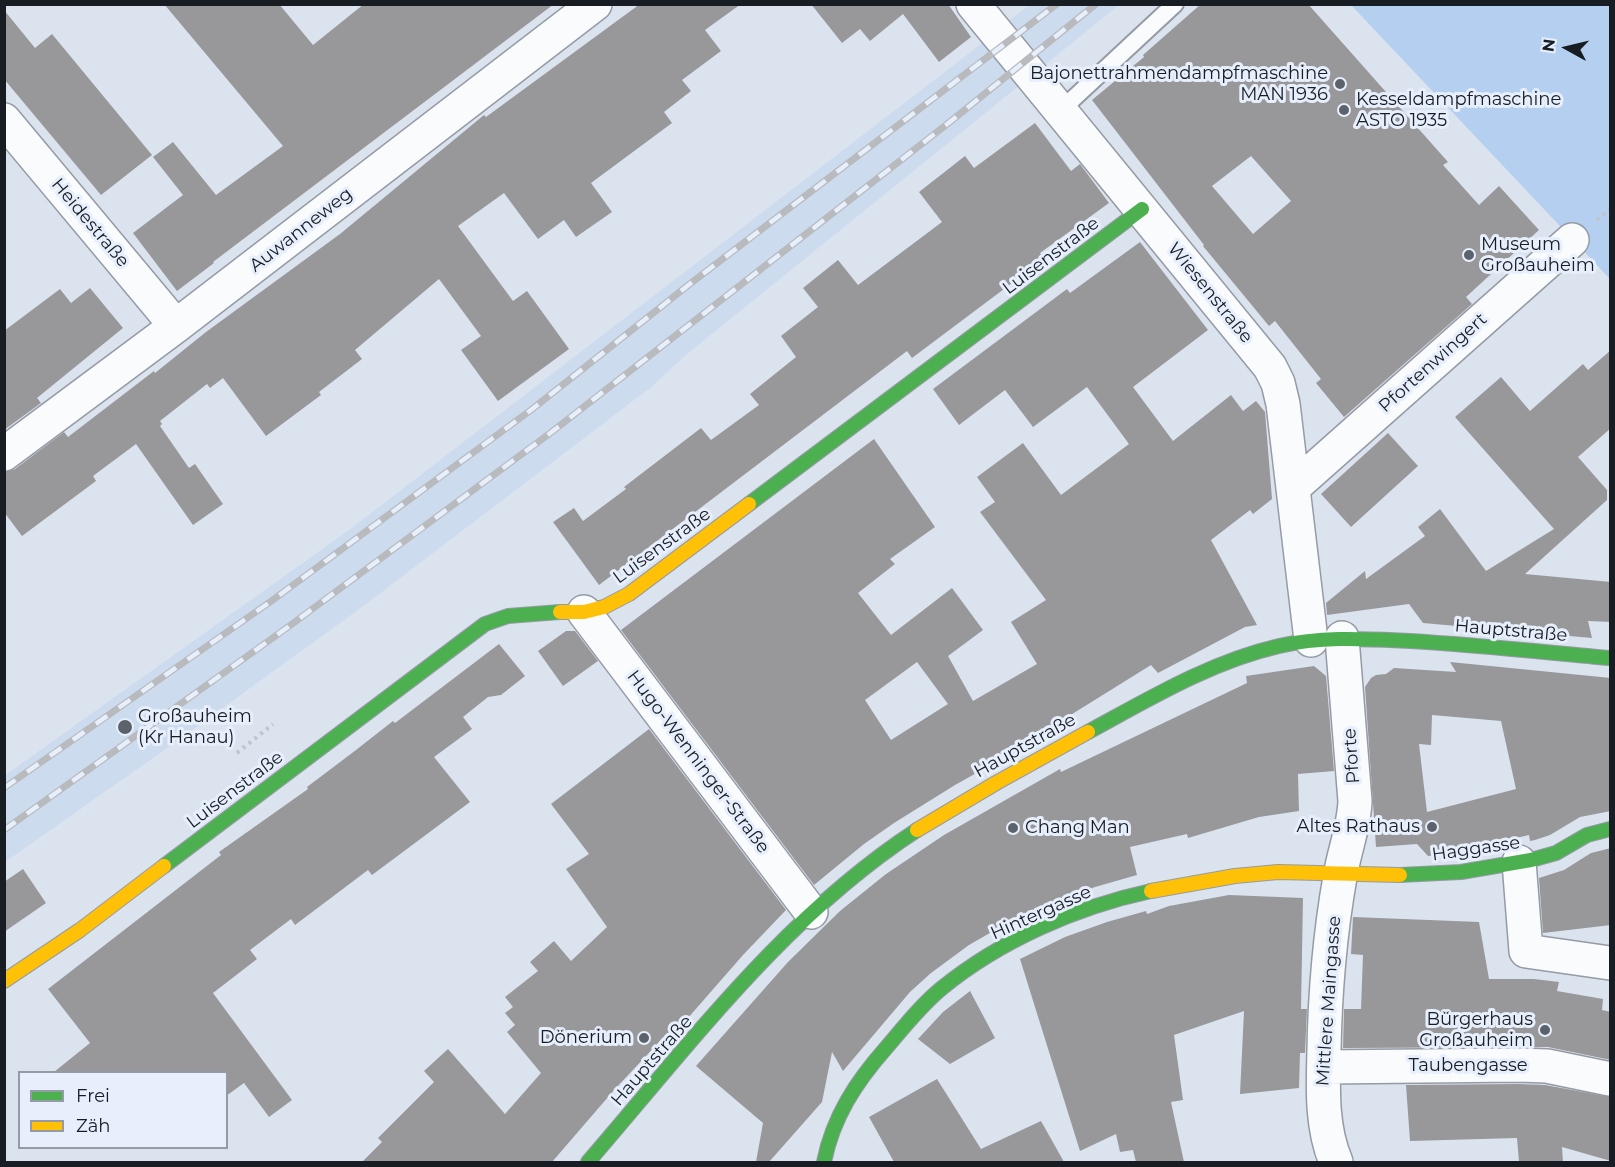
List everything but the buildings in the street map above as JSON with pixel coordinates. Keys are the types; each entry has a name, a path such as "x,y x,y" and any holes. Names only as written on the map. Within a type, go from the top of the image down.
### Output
{"street":[{"name":"Auwanneweg","path":"4,454 176,326 595,4"},
{"name":"Wiesenstraße","path":"973,4 1270,367 1278,383 1283,404 1294,487 1326,639"},
{"name":"Heidestraße","path":"4,120 176,326"},
{"name":"Luisenstraße","path":"4,981 80,930 485,624 508,616 584,612 604,607 629,594 1142,209"},
{"name":"Pfortenwingert","path":"1294,487 1572,240"},
{"name":"Hugo-Wenninger-Straße","path":"584,612 811,912"},
{"name":"Hauptstraße","path":"588,1162 753,972 811,912 847,880 960,802 1109,720 1230,660 1262,649 1326,639 1423,641 1611,658"},
{"name":"Pforte","path":"1326,639 1355,801 1351,834 1340,874"},
{"name":"Haggasse","path":"1340,874 1432,874 1519,862 1558,852 1581,837 1611,829"},
{"path":"1519,862 1526,951 1611,963"},
{"name":"Hintergasse","path":"824,1162 834,1122 864,1073 916,1012 965,971 1002,948 1029,934 1093,908 1168,886 1229,876 1280,872 1340,874"},
{"name":"Mittlere Maingasse","path":"1336,1162 1327,1128 1323,1098 1324,1013 1331,928 1340,874"},
{"name":"Taubengasse","path":"1324,1067 1528,1065 1547,1066 1611,1079"}],"lane":[{"path":"1060,111 1175,4"}],"path":[{"path":"237,753 273,724"}],"shaded area":[{"path":"1029,5 1119,5 687,354 650,388 362,607 5,862 4,776 353,527"},
{"path":"1351,5 1610,5 1610,279"}],"railway":[{"path":"4,788 270,602 531,410 691,283 1057,4"},
{"path":"4,830 288,627 549,434 946,125 1096,4"}],"traffic: fast":[{"path":"749,504 1142,209"},
{"path":"164,866 485,624 508,616 560,612"},
{"path":"1088,732 1204,672 1253,653 1295,643 1344,639 1410,641 1610,658"},
{"path":"1400,875 1461,872 1531,860 1556,853 1587,835 1610,829"},
{"path":"588,1162 702,1028 782,942 869,864 917,830"},
{"path":"824,1162 833,1130 856,1087 906,1024 942,988 989,955 1041,927 1095,906 1151,891"}],"traffic: slow":[{"path":"560,612 584,612 604,607 629,594 749,504"},
{"path":"917,830 1088,732"},
{"path":"4,981 80,930 164,866"},
{"path":"1151,891 1235,876 1278,872 1400,875"}],"place":[{"name":"Bajonettrahmendampfmaschine MAN 1936","path":"1340,84"},
{"name":"Kesseldampfmaschine ASTO 1935","path":"1344,110"},
{"name":"Museum Großauheim","path":"1469,255"},
{"name":"Großauheim (Kr Hanau)","path":"125,727"},
{"name":"Altes Rathaus","path":"1432,827"},
{"name":"Chang Man","path":"1013,828"},
{"name":"Bürgerhaus Großauheim","path":"1545,1030"},
{"name":"Dönerium","path":"644,1038"}]}
